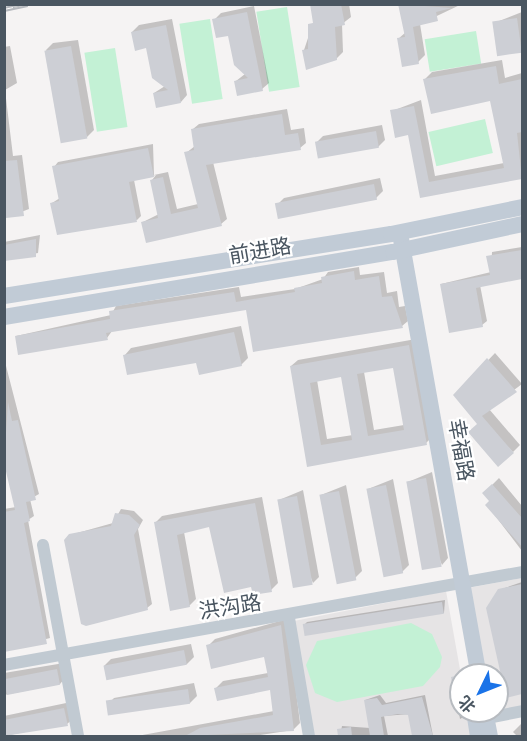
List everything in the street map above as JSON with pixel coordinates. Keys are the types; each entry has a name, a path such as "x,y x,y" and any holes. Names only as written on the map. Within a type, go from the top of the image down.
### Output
{"main road":[{"name":"前进路","path":"4,317 397,242 522,207"},
{"name":"前进路","path":"4,296 522,224"},
{"name":"幸福路","path":"397,242 456,585 466,663"},
{"name":"幸福路","path":"456,585 475,663"}],"street":[{"path":"43,545 78,736"},
{"name":"洪沟路","path":"4,665 288,618 522,572"},
{"path":"288,618 309,736"}],"shaded area":[{"path":"522,578 522,708 509,710 509,663 482,663 468,588"},
{"path":"446,591 459,663 449,663 449,723 470,723 472,736 314,736 294,621"}],"green space":[{"path":"287,7 300,87 269,92 256,12"},
{"path":"210,19 223,99 192,104 179,24"},
{"path":"476,31 481,64 430,72 425,39"},
{"path":"115,48 128,127 97,132 84,53"},
{"path":"485,119 493,153 436,166 428,132"},
{"path":"411,623 432,634 442,657 440,667 423,686 337,702 315,693 306,665 317,641"}],"building":[{"path":"310,4 341,4 345,25 335,27 337,60 306,70 302,50 308,49 308,24 313,23"},
{"path":"398,4 452,8 436,12 438,21 413,27 419,64 402,67 397,38 405,37"},
{"path":"247,12 263,91 237,96 234,81 248,78 234,65 228,36 216,38 212,19"},
{"path":"517,18 522,53 497,56 492,21"},
{"path":"166,25 181,103 156,108 153,93 168,90 152,78 146,48 135,51 131,32"},
{"path":"71,46 87,139 61,143 44,51"},
{"path":"496,66 499,84 522,79 522,132 517,133 522,179 420,198 408,135 395,138 390,110 414,106 429,182 504,168 490,101 431,114 423,79"},
{"path":"282,114 285,135 298,133 301,150 206,165 222,226 146,243 141,222 158,218 150,180 163,177 171,214 198,208 184,152 194,150 191,129"},
{"path":"376,131 379,148 318,159 315,142"},
{"path":"148,148 154,177 129,182 137,222 57,235 50,203 59,201 52,166"},
{"path":"17,160 24,216 6,218 4,161"},
{"path":"374,184 377,200 278,219 275,203"},
{"path":"36,239 36,257 4,261 4,245"},
{"path":"522,250 522,279 476,288 483,327 449,333 440,284 490,275 486,256"},
{"path":"354,271 355,280 379,276 382,297 392,296 403,328 253,352 246,310 106,333 108,340 18,355 15,336 110,319 109,311 234,292 236,302 295,292 294,288 322,283 321,277"},
{"path":"234,332 242,366 199,375 196,363 127,375 123,355"},
{"path":"409,345 427,445 307,467 290,366","holes":["393,368 404,430 368,436 357,374","341,377 352,440 321,445 310,383"]},
{"path":"487,358 517,392 482,416 514,453 498,467 468,432 477,424 453,395"},
{"path":"8,402 12,421 18,420 36,500 26,502 30,521 24,523 47,644 4,652 4,512 15,510 4,463"},
{"path":"426,478 442,567 422,570 406,481"},
{"path":"492,484 522,518 522,547 485,505 489,501 482,493"},
{"path":"386,485 403,573 384,577 366,489"},
{"path":"339,491 356,580 337,584 319,495"},
{"path":"297,496 313,585 293,588 277,499"},
{"path":"255,503 272,592 253,595 251,587 224,593 209,527 177,535 190,607 170,611 154,522"},
{"path":"115,513 129,515 140,525 134,535 148,610 86,626 81,624 64,540 69,534 111,526"},
{"path":"522,584 522,694 509,697 509,663 498,663 486,608 498,589"},
{"path":"442,602 444,614 305,636 303,624"},
{"path":"281,625 294,731 185,736 200,728 273,715 270,690 217,701 214,688 268,677 264,657 211,669 206,645"},
{"path":"184,650 187,665 106,680 104,666"},
{"path":"57,669 60,685 7,695 4,679"},
{"path":"188,689 190,704 108,715 106,701"},
{"path":"422,697 433,736 412,736 408,715 398,714 381,717 384,736 370,736 364,700 377,698 382,705"},
{"path":"64,708 68,726 4,736 4,720"},
{"path":"351,727 352,736 338,736 337,729"}],"railway":[{"path":"4,9 27,4"}]}
